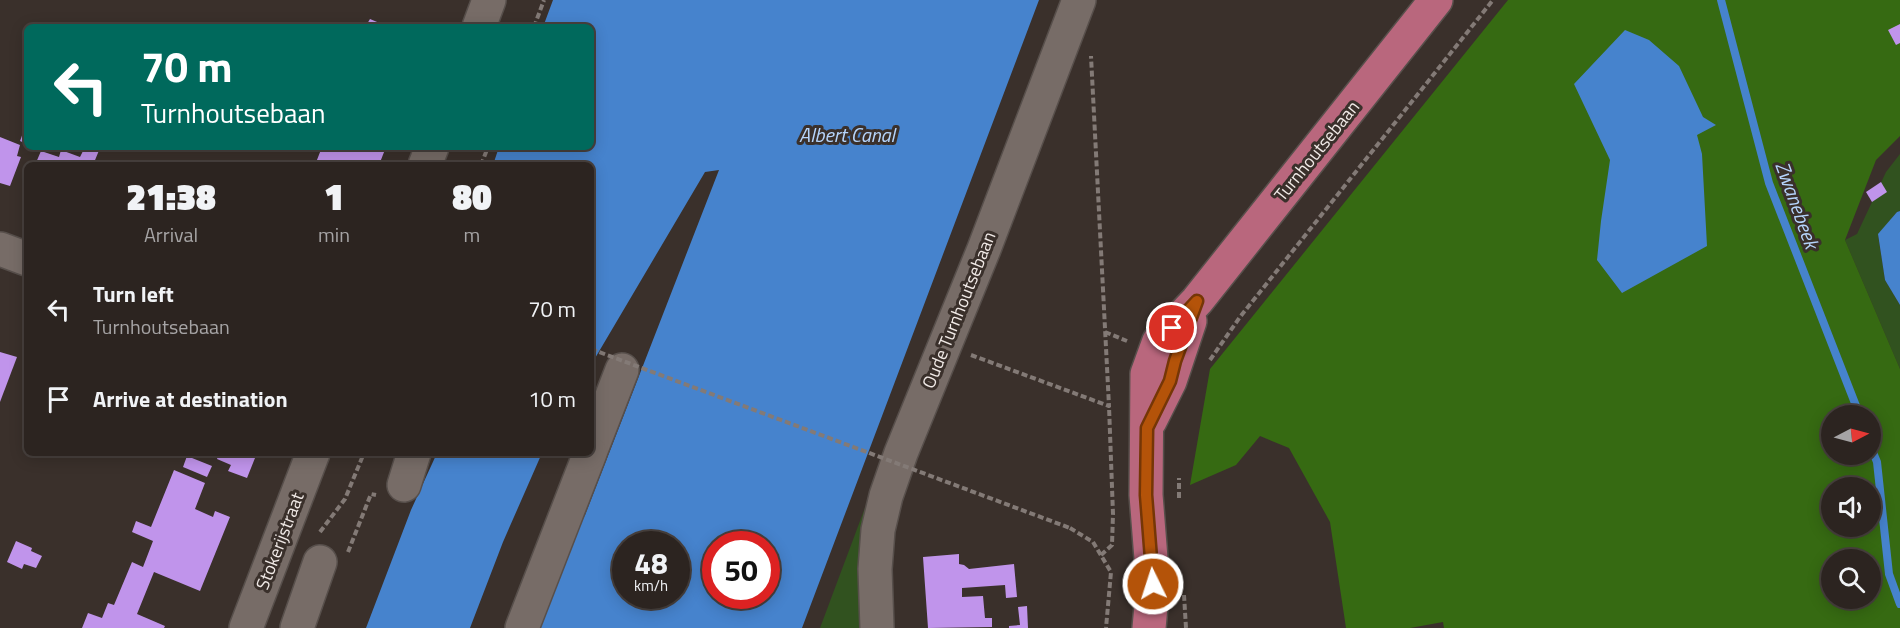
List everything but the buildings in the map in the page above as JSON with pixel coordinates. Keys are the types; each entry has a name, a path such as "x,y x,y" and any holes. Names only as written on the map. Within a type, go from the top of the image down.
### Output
{"main road":[{"name":"Turnhoutsebaan","path":"1149,628 1153,584 1146,495 1147,374 1159,341 1197,301 1436,0"}],"street":[{"path":"479,24 489,0"},
{"name":"Oude Turnhoutsebaan","path":"877,628 875,569 878,530 886,496 1079,0"},
{"path":"0,249 24,258"},
{"path":"594,442 622,370"},
{"name":"Stokerijstraat","path":"246,628 312,456"},
{"path":"404,485 413,456"},
{"path":"522,628 588,456"},
{"path":"297,628 319,548"}],"path":[{"path":"535,24 544,0"},
{"path":"1209,363 1240,316 1493,0"},
{"path":"1090,47 1113,514 1112,545 1101,555"},
{"path":"945,345 1109,406"},
{"path":"594,351 1070,528 1093,542 1111,572 1106,628"},
{"path":"319,548 345,500 363,456"},
{"path":"1179,474 1179,500"},
{"path":"1184,594 1186,628"}],"green space":[{"path":"1508,0 1900,0 1900,136 1876,160 1845,240 1900,369 1900,628 1444,628 1443,622 1410,628 1346,628 1330,522 1289,448 1260,436 1236,465 1190,485 1210,369"},
{"path":"1900,154 1900,211 1878,235 1885,280 1900,305 1900,369 1845,240 1857,234 1886,172"},
{"path":"869,497 867,628 820,628"}],"water":[{"name":"Albert Canal","path":"553,0 1039,0 802,628 534,628 559,560 585,515 719,170 705,172 594,360 594,162 494,162 498,150 594,150 594,24 544,24"},
{"path":"1625,30 1649,40 1679,66 1703,117 1716,125 1697,135 1702,154 1707,246 1622,293 1597,260 1610,160 1574,84"},
{"path":"1900,211 1900,305 1885,280 1878,234"},
{"path":"436,456 541,456 503,542 470,628 366,628 411,510"}],"waterway":[{"name":"Zwanebeek","path":"1721,0 1769,183 1856,405"},
{"name":"Zwanebeek","path":"1877,465 1889,574 1900,604"}],"route":[{"path":"1153,584 1146,495 1147,428 1170,381 1197,301 1172,328"}]}
